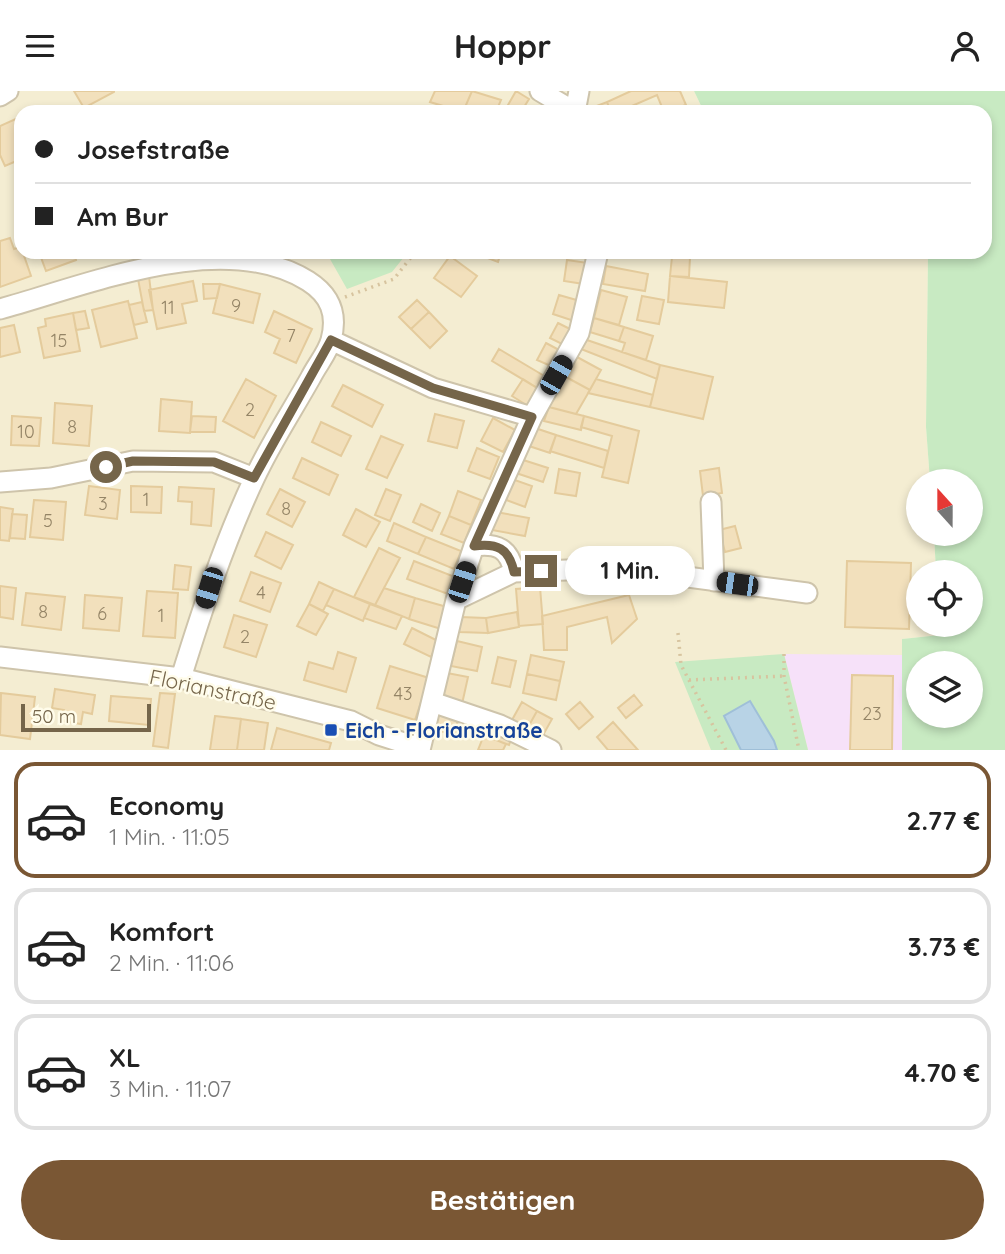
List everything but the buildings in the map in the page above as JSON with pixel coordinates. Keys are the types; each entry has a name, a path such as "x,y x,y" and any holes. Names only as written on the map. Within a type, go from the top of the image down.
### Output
{"street":[{"path":"0,96 8,91"},
{"path":"540,91 563,105"},
{"path":"0,309 171,262 206,259"},
{"path":"181,678 209,588 254,478 331,340 333,310 324,291 303,278 263,265 224,259"},
{"path":"420,749 456,600 474,546 532,417 579,333 596,259"},
{"path":"331,340 433,388 532,417"},
{"path":"0,482 51,478 133,461 214,462 254,478"},
{"path":"711,502 714,581"},
{"path":"474,546 491,544 504,549 512,559 514,572"},
{"path":"456,600 514,572 620,568 807,593"},
{"name":"Florianstraße","path":"0,657 181,678 351,721 379,735 420,749"},
{"path":"432,702 500,725 551,750"}],"path":[{"path":"330,303 394,279 410,259"},
{"path":"678,632 681,665 726,750"},
{"path":"784,655 784,676 799,750"},
{"path":"690,680 784,676"}],"shaded area":[{"path":"0,91 694,91 701,105 14,105 14,259 928,259 926,427 929,469 906,469 906,546 935,546 935,560 906,560 906,637 922,637 902,639 902,750 0,750"},
{"path":"784,654 902,655 902,750 808,750"}],"green space":[{"path":"694,91 1005,91 1005,750 902,750 902,639 983,637 983,560 935,560 935,546 984,546 984,469 929,469 926,427 928,259 992,259 992,105 701,105"},
{"path":"330,259 402,259 392,272 347,289"},
{"path":"784,654 808,750 711,750 675,662"}],"water":[{"path":"750,701 777,750 741,750 724,716"}],"place":[{"name":"Eich - Florianstraße","path":"331,730"}],"route":[{"path":"106,467 133,461 214,462 254,478 331,340 433,388 532,417 474,546 491,544 504,549 512,559 514,572 541,571"}]}
